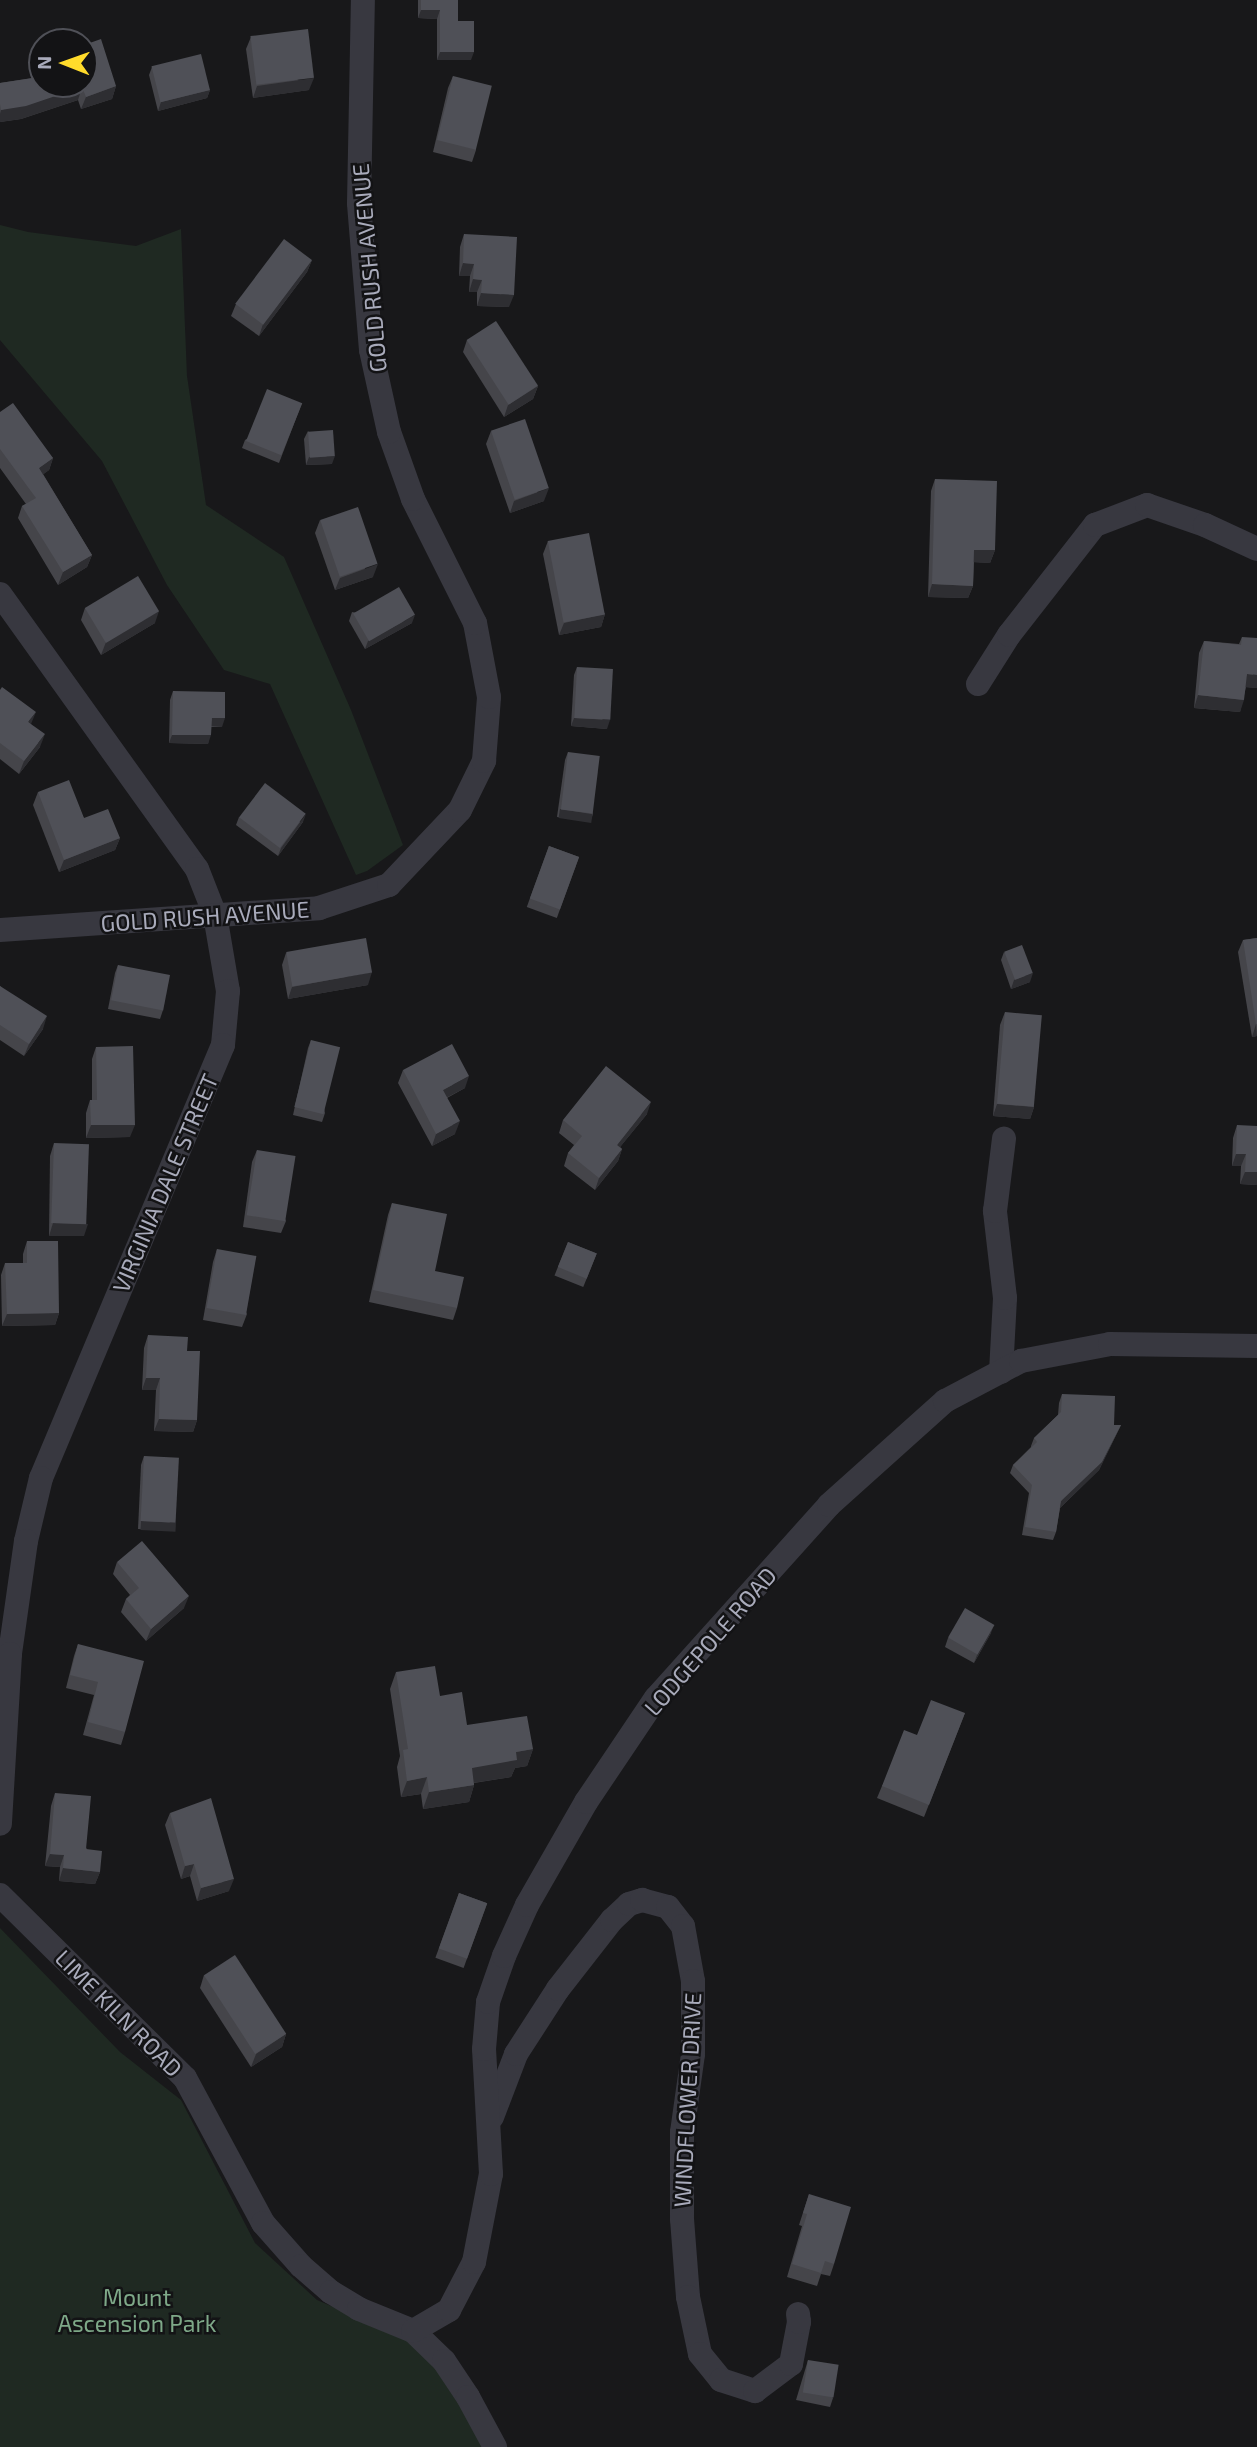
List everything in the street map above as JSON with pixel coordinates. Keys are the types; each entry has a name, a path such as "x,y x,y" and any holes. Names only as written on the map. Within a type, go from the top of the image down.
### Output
{"street":[{"name":"GOLD RUSH AVENUE","path":"0,930 319,908 390,885 460,810 484,761 489,697 475,623 413,499 389,432 371,350 359,203 363,0"},
{"path":"978,684 1009,635 1095,525 1147,505 1205,525 1257,549"},
{"name":"VIRGINIA DALE STREET","path":"0,594 197,869 215,915 228,991 223,1045 41,1478 26,1541 10,1654 0,1824"},
{"path":"1001,1371 1005,1298 995,1211 1004,1139"},
{"name":"LODGEPOLE ROAD","path":"413,2331 449,2310 474,2262 491,2174 484,2049 488,2003 504,1956 527,1905 586,1802 656,1698 829,1506 945,1401 1021,1361 1110,1344 1257,1346"},
{"name":"LIME KILN ROAD","path":"0,1895 185,2078 263,2223 301,2266 331,2292 359,2309 413,2331 444,2361 468,2397 495,2447"},
{"name":"WINDFLOWER DRIVE","path":"489,2124 516,2054 558,1989 612,1920 629,1904 642,1900 668,1907 682,1926 693,1981 693,2054 682,2132 682,2219 688,2297 700,2354 721,2380 755,2390 791,2364 799,2322 797,2314"}],"green space":[{"path":"0,225 28,232 136,246 181,229 187,376 206,505 284,557 351,710 403,845 367,871 356,875 270,684 224,670 167,585 102,461 0,340"},
{"name":"Mount Ascension Park","path":"0,1928 120,2052 181,2100 255,2243 317,2300 408,2339 507,2447 0,2447"}],"building":[{"path":"421,0 458,0 458,21 474,21 474,52 440,52 440,10 421,10"},
{"path":"308,29 314,78 256,85 250,36"},
{"path":"101,39 116,86 98,93 98,40"},
{"path":"201,54 210,90 160,102 152,66"},
{"path":"453,76 492,86 476,150 437,140"},
{"path":"28,79 28,98 50,98 26,106 1,110 0,83"},
{"path":"464,234 517,237 514,295 481,293 482,280 473,279 474,264 463,263"},
{"path":"284,239 312,260 263,325 235,304"},
{"path":"496,321 538,386 509,405 467,340"},
{"path":"267,389 302,403 281,455 246,441"},
{"path":"13,403 53,458 39,468 92,555 63,572 22,506 36,498 0,449 0,412"},
{"path":"525,419 549,488 515,500 491,431"},
{"path":"333,430 335,456 310,458 308,432"},
{"path":"935,479 997,481 995,550 974,550 973,586 932,584"},
{"path":"358,507 378,564 340,577 320,520"},
{"path":"589,533 605,614 564,622 548,541"},
{"path":"138,576 159,611 106,643 85,608"},
{"path":"399,587 415,615 369,641 353,614"},
{"path":"1242,637 1257,638 1257,675 1247,674 1244,700 1198,695 1204,641 1241,645"},
{"path":"577,667 613,669 610,720 574,718"},
{"path":"2,687 36,712 28,722 45,734 24,761 0,743"},
{"path":"173,691 225,692 225,718 212,718 211,735 172,735"},
{"path":"568,752 600,756 593,813 561,810"},
{"path":"69,780 84,818 108,809 120,838 64,860 38,792"},
{"path":"265,783 306,814 280,848 239,817"},
{"path":"549,846 579,857 560,910 530,899"},
{"path":"366,938 372,972 292,987 286,952"},
{"path":"1257,938 1257,1024 1256,1024 1243,940"},
{"path":"1022,945 1033,973 1015,980 1004,952"},
{"path":"118,965 170,975 163,1010 111,1000"},
{"path":"0,986 47,1016 29,1044 0,1025"},
{"path":"1005,1012 1042,1015 1034,1107 997,1104"},
{"path":"311,1040 340,1047 323,1114 294,1107"},
{"path":"452,1044 469,1076 443,1090 460,1121 436,1134 403,1070"},
{"path":"133,1046 135,1125 91,1125 90,1100 97,1100 96,1047"},
{"path":"606,1066 651,1102 617,1145 622,1149 599,1178 568,1153 582,1136 563,1120"},
{"path":"1237,1125 1257,1126 1257,1172 1245,1172 1246,1154 1236,1154"},
{"path":"54,1143 89,1144 86,1224 51,1223"},
{"path":"257,1150 296,1156 285,1221 247,1215"},
{"path":"392,1203 447,1214 435,1271 464,1277 457,1308 373,1290"},
{"path":"27,1241 58,1241 59,1313 7,1314 5,1263 27,1263"},
{"path":"568,1242 597,1254 587,1279 558,1267"},
{"path":"217,1249 256,1256 246,1315 207,1308"},
{"path":"148,1335 188,1337 187,1351 200,1351 197,1420 159,1419 160,1378 146,1378"},
{"path":"1062,1394 1115,1396 1114,1425 1121,1425 1102,1462 1061,1501 1056,1532 1025,1527 1032,1485 1013,1465 1037,1442 1034,1438 1061,1412"},
{"path":"144,1456 179,1458 176,1523 141,1521"},
{"path":"142,1541 189,1596 151,1629 126,1599 139,1588 117,1562"},
{"path":"965,1608 994,1625 977,1654 948,1637"},
{"path":"78,1644 144,1661 125,1732 88,1722 98,1682 70,1675"},
{"path":"435,1666 440,1696 462,1692 467,1725 527,1716 533,1749 516,1752 517,1760 472,1768 474,1785 429,1792 427,1777 407,1781 403,1750 408,1749 396,1672"},
{"path":"931,1700 965,1713 929,1805 882,1786 904,1730 917,1735"},
{"path":"55,1793 91,1796 86,1849 102,1851 100,1872 63,1868 64,1855 50,1854"},
{"path":"211,1798 234,1879 201,1888 194,1864 185,1866 170,1813"},
{"path":"459,1893 487,1903 467,1959 439,1948"},
{"path":"235,1955 286,2034 255,2054 204,1975"},
{"path":"809,2194 851,2207 834,2264 825,2261 821,2273 792,2264 807,2214 803,2213"},
{"path":"808,2360 839,2365 833,2397 803,2393"}]}
